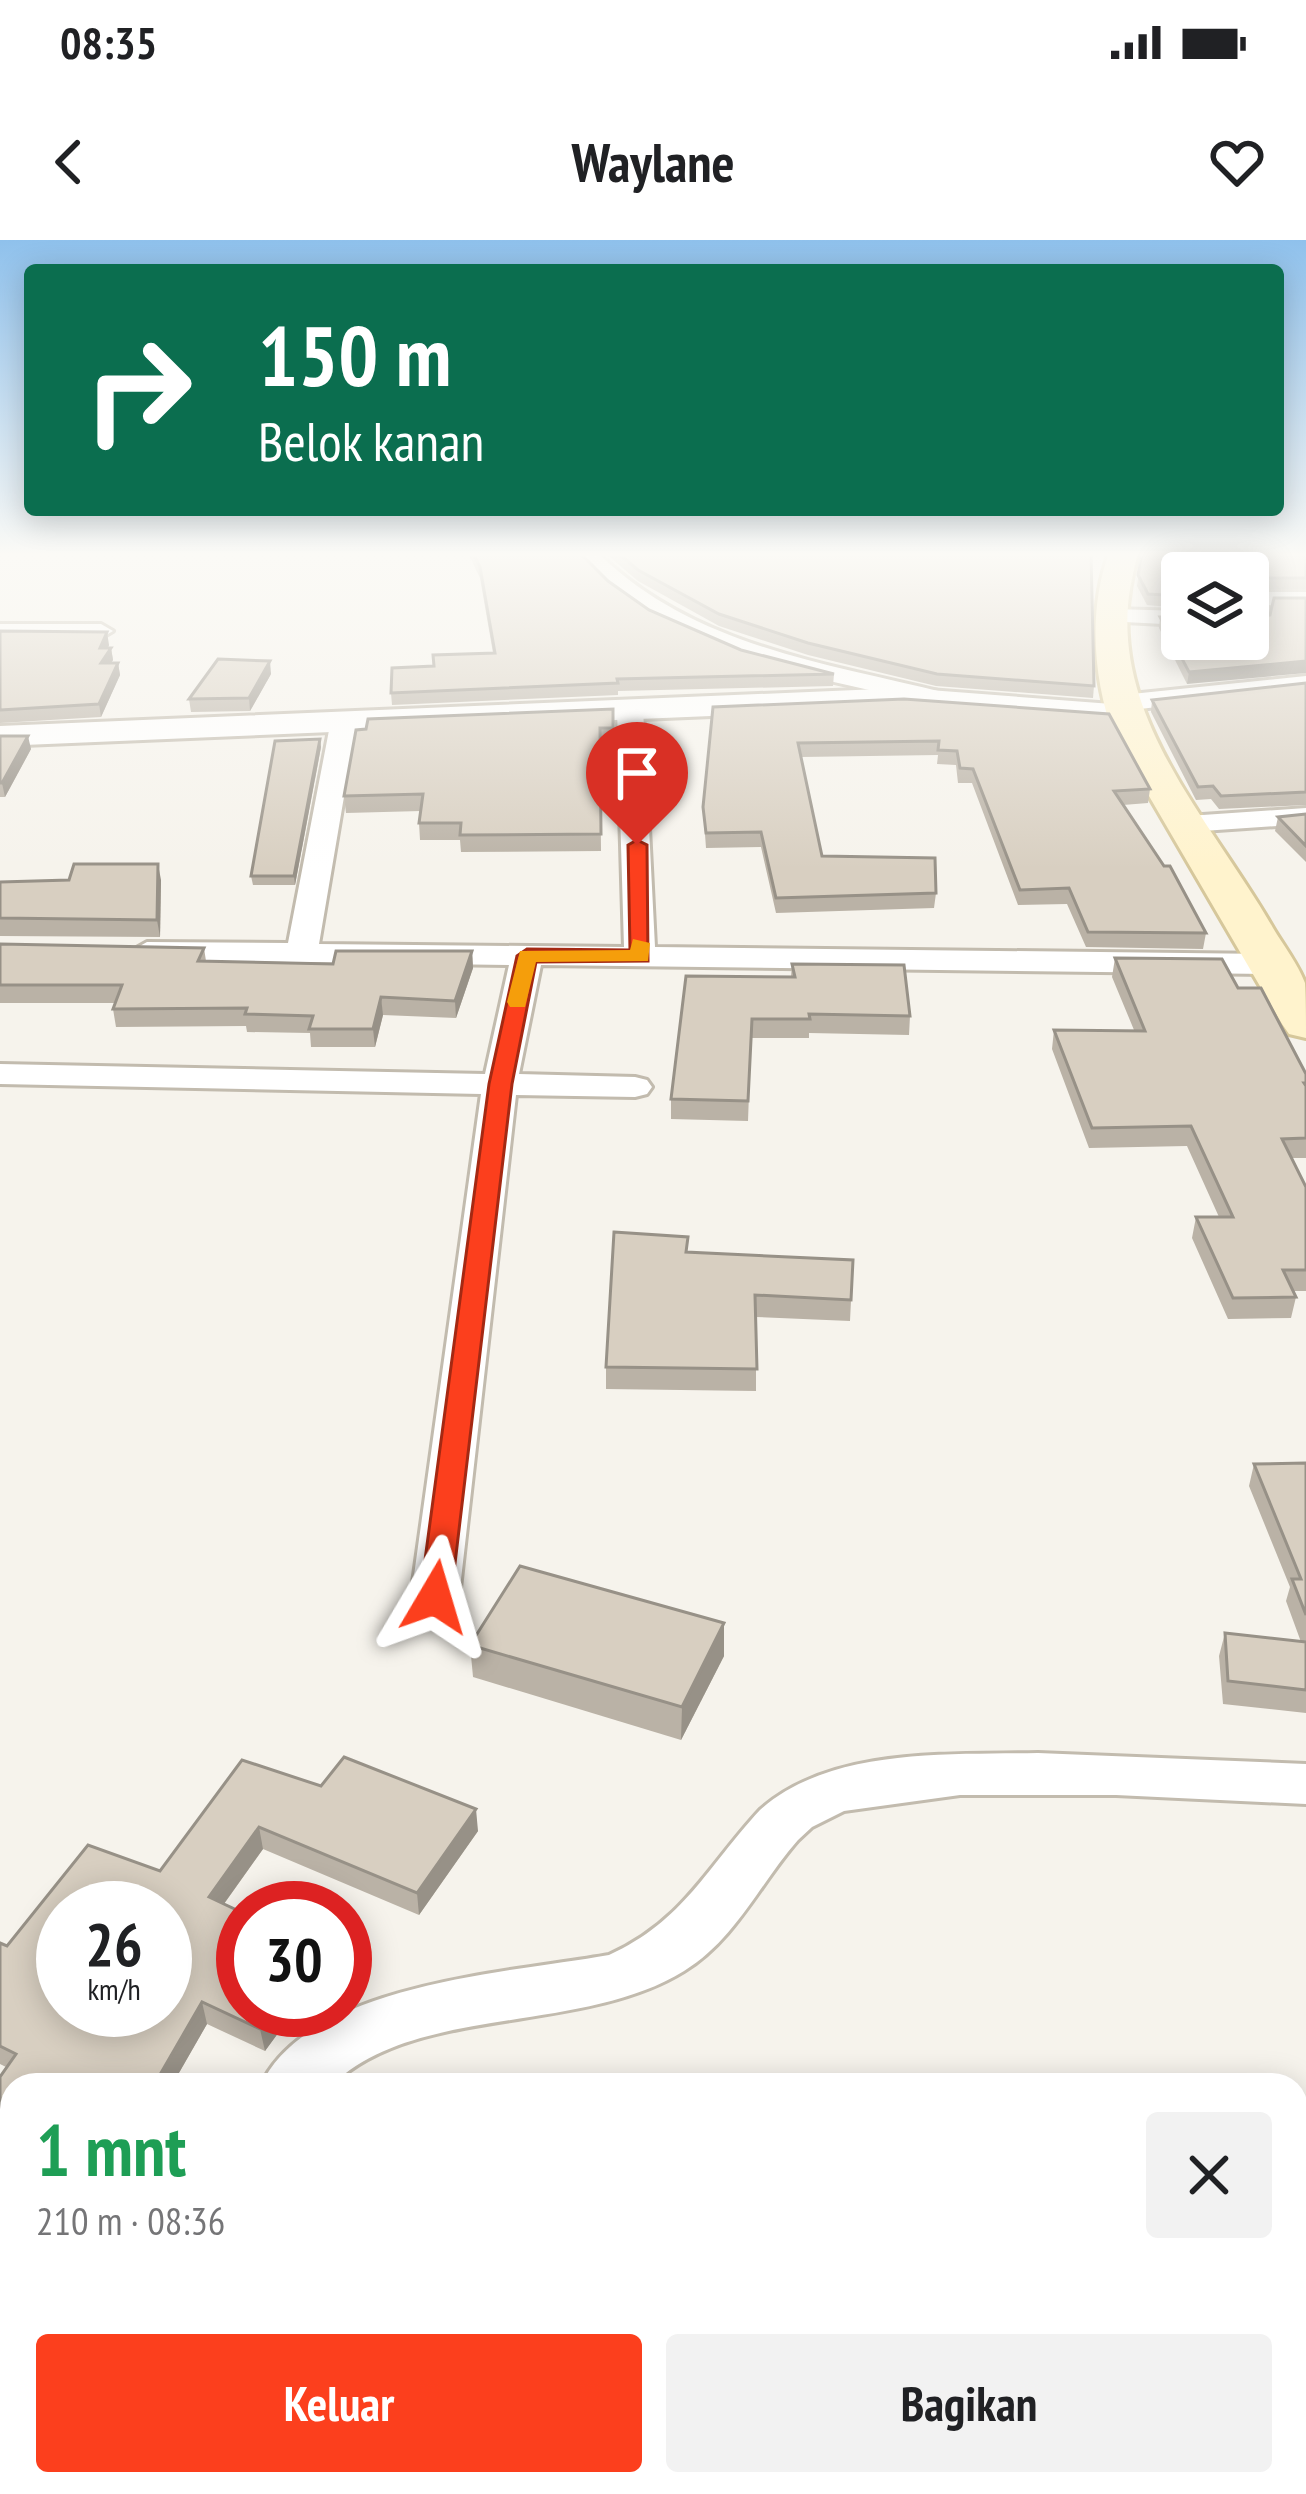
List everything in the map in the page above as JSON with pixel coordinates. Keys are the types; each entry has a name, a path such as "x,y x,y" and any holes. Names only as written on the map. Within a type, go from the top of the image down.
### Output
{"main road":[{"path":"1118,658 1124,710 1139,749 1244,912 1268,964 1306,1024"}],"street":[{"path":"780,658 938,698"},
{"path":"0,736 938,698 1124,710 1306,683"},
{"path":"630,709 628,768 637,845 640,957"},
{"path":"302,953 344,720"},
{"path":"1188,824 1306,816"},
{"path":"116,951 1268,964"},
{"path":"435,1597 500,1084 527,956"},
{"path":"0,1074 634,1087"},
{"path":"304,2073 329,2049 394,2019 616,1978 650,1963 693,1932 794,1810 838,1788 891,1778 989,1774 1306,1784"}],"building":[{"path":"0,658 104,658 101,663 118,663 99,704 0,710"},
{"path":"433,658 773,658 834,674 617,679 618,683 391,693 392,668 434,666"},
{"path":"871,658 1093,658 1094,686 937,674"},
{"path":"1306,658 1189,672 1183,660"},
{"path":"218,659 270,661 249,698 189,699"},
{"path":"1306,683 1306,792 1221,796 1213,786 1198,787 1152,700"},
{"path":"904,699 1109,714 1150,789 1114,791 1164,866 1170,866 1206,933 1088,932 1069,888 1020,890 973,769 960,768 957,751 938,750 939,741 798,743 822,856 935,858 936,893 776,898 761,832 706,833 703,807 713,707"},
{"path":"613,709 613,728 600,728 601,834 460,835 461,823 419,823 423,794 344,796 356,730 366,729 368,719"},
{"path":"0,736 28,736 2,783 0,783"},
{"path":"320,739 294,876 251,876 275,741"},
{"path":"1306,814 1306,846 1278,817"},
{"path":"74,864 158,864 157,920 0,918 0,882 69,880"},
{"path":"0,944 204,948 198,961 333,964 336,951 472,951 455,1001 381,997 373,1029 309,1029 313,1016 245,1014 247,1008 113,1009 122,985 0,985"},
{"path":"1115,958 1222,959 1238,988 1261,988 1306,1074 1306,1138 1282,1139 1306,1187 1306,1270 1283,1270 1296,1297 1233,1298 1196,1217 1233,1217 1191,1126 1092,1128 1054,1030 1145,1031"},
{"path":"792,964 904,965 910,1016 809,1014 810,1019 752,1019 748,1101 671,1099 686,976 795,977"},
{"path":"614,1232 688,1237 686,1252 853,1260 851,1300 755,1295 757,1369 606,1367"},
{"path":"1306,1463 1306,1615 1292,1579 1301,1579 1254,1464"},
{"path":"520,1566 724,1623 682,1707 470,1645"},
{"path":"1225,1633 1306,1642 1306,1690 1228,1681"},
{"path":"344,1757 476,1809 417,1893 259,1827 216,1881 209,1897 216,1900 216,2009 202,2002 192,2019 192,1881 59,1881 88,1845 160,1871 242,1760 321,1786"},
{"path":"36,1910 36,2037 182,2037 161,2073 3,2073 16,2054 0,2046 0,1943 7,1946"}],"slow traffic":[{"path":"517,1002 527,956 640,957 640,943"}],"route":[{"path":"435,1597 500,1084 527,956 640,957 637,845"}]}
